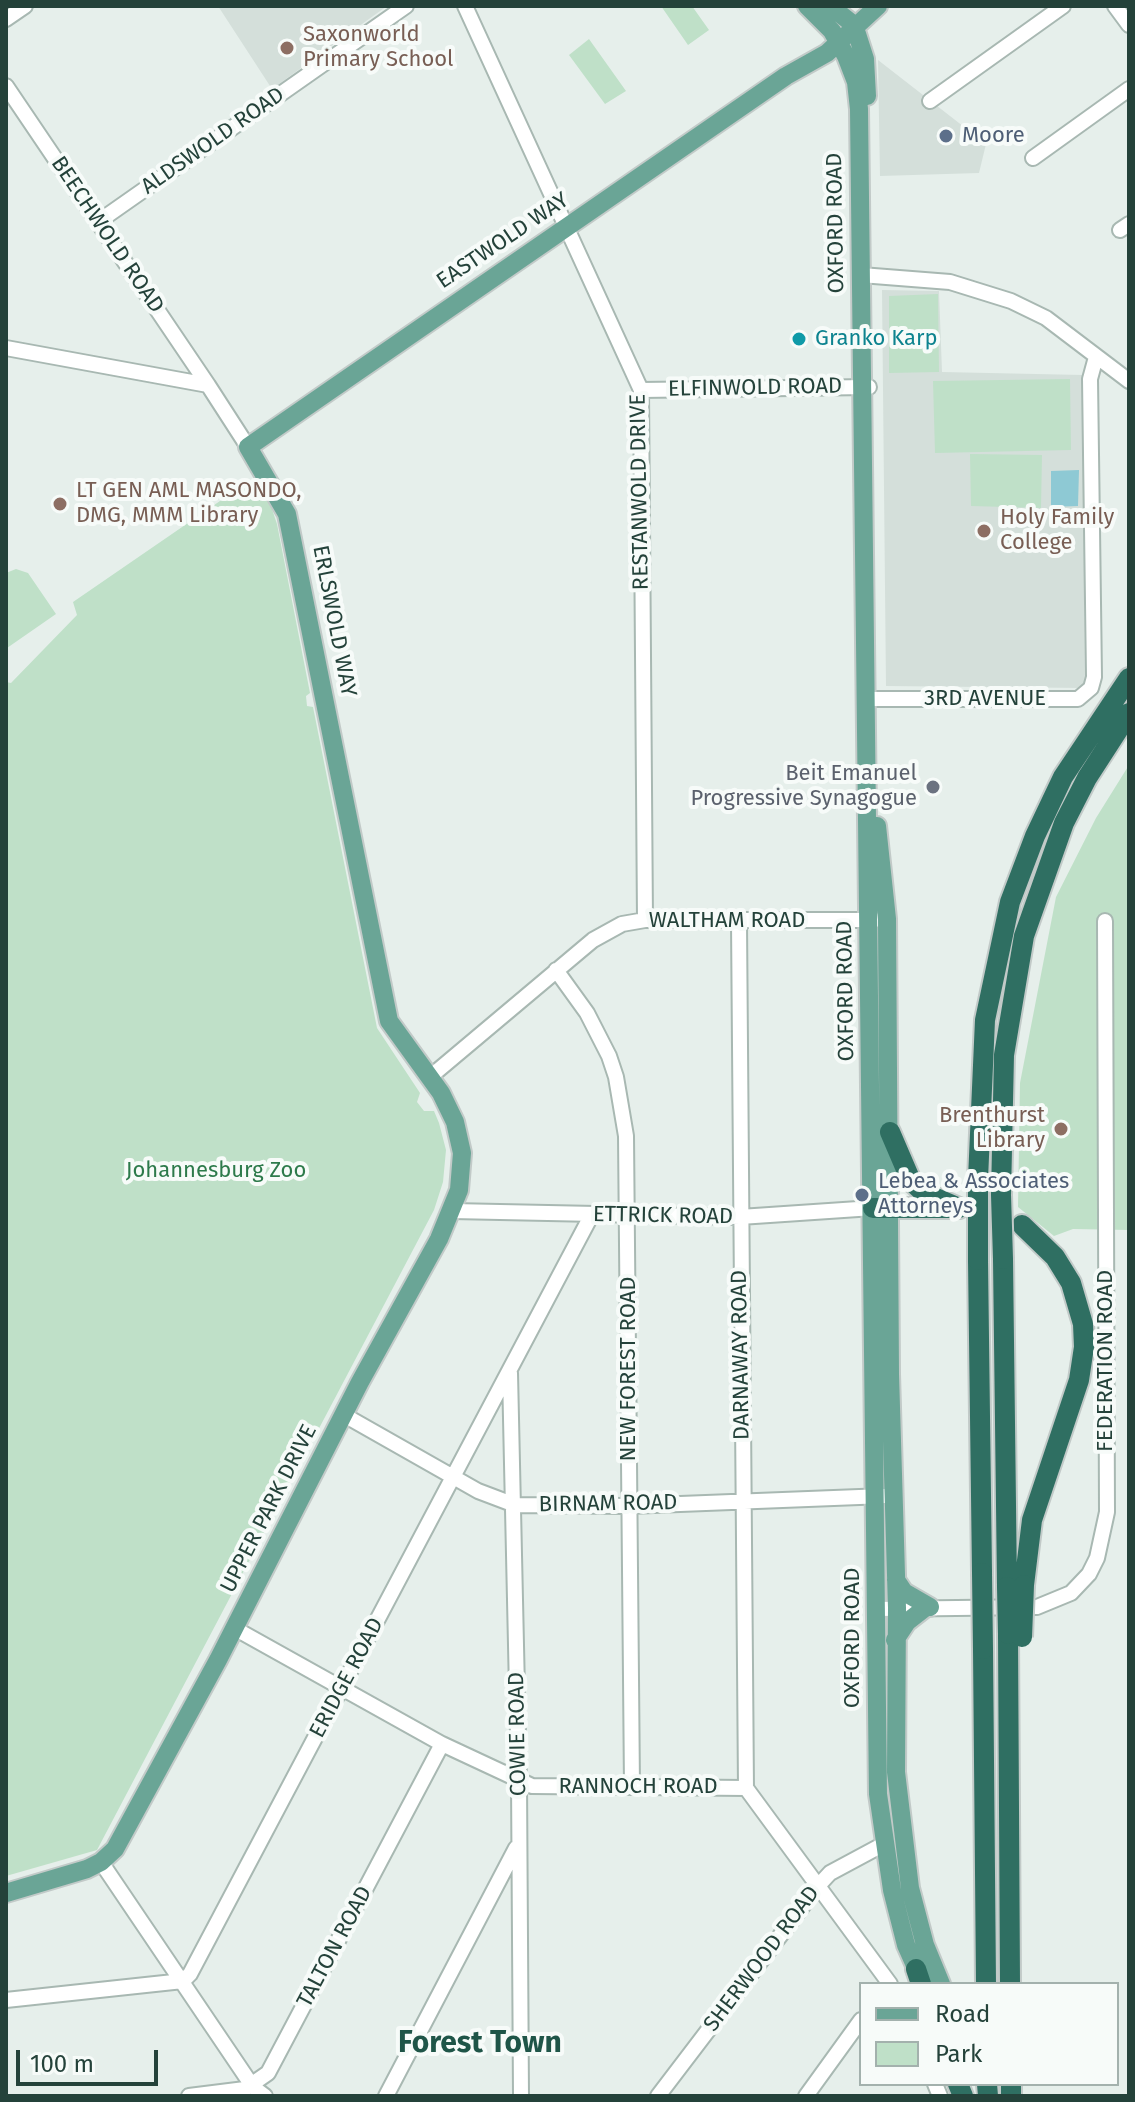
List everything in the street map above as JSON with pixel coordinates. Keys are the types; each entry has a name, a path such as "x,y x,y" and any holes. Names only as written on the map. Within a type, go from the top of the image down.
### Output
{"highway":[{"path":"986,1982 978,1260 985,1020 1010,902 1035,836 1063,777 1129,678"},
{"path":"1010,1982 1010,1803 1016,1586 1001,1195 1004,1055 1024,936 1064,823 1087,778 1129,713"},
{"path":"881,1208 963,1209 924,1193 911,1181 890,1132"},
{"path":"1016,1586 1032,1520 1079,1380 1084,1347 1083,1324 1071,1283 1049,1249 1022,1225"}],"main road":[{"name":"OXFORD ROAD","path":"807,6 836,39 853,70 857,93 865,275"},
{"path":"830,6 852,25"},
{"path":"852,25 865,6"},
{"path":"852,25 878,6"},
{"name":"EASTWOLD WAY","path":"248,447 786,76 852,25"},
{"name":"OXFORD ROAD","path":"852,25 867,68 868,700 890,1132 881,1208"},
{"name":"ERLSWOLD WAY","path":"248,447 287,514 389,1021 430,1077"},
{"name":"OXFORD ROAD","path":"878,920 885,1496 876,1609 878,1794 884,1844 901,1928 920,1979"},
{"name":"UPPER PARK DRIVE","path":"101,1862 115,1849 133,1818 452,1211 462,1169 460,1143 449,1108 430,1077"},
{"name":"OXFORD ROAD","path":"885,1496 896,1580 896,1772 902,1840 917,1919 940,1982"},
{"path":"895,1640 907,1622 928,1607 905,1593 896,1580"},
{"path":"6,1893 101,1862"}],"street":[{"path":"6,19 25,6"},
{"name":"ALDSWOLD ROAD","path":"98,222 406,6"},
{"name":"RESTANWOLD DRIVE","path":"465,6 641,390 645,920"},
{"path":"930,101 1063,6"},
{"path":"1115,6 1129,25"},
{"name":"BEECHWOLD ROAD","path":"6,86 208,385"},
{"path":"1033,158 1129,89"},
{"path":"865,275 938,279 982,290 1046,318 1129,381"},
{"path":"6,348 208,385"},
{"name":"3RD AVENUE","path":"868,700 1078,699 1088,692 1094,677 1090,390 1096,357"},
{"name":"ERLSWOLD WAY","path":"208,385 248,447"},
{"name":"ELFINWOLD ROAD","path":"641,390 866,387"},
{"name":"WALTHAM ROAD","path":"430,1077 556,970 603,933 622,924 645,920 878,920"},
{"name":"FEDERATION ROAD","path":"876,1609 1046,1605 1071,1593 1083,1582 1097,1558 1107,1512 1105,921"},
{"name":"DARNAWAY ROAD","path":"739,922 746,1788"},
{"name":"NEW FOREST ROAD","path":"556,970 587,1013 616,1077 626,1136 632,1786"},
{"name":"ETTRICK ROAD","path":"452,1211 740,1217 881,1208"},
{"name":"ERIDGE ROAD","path":"183,1981 199,1960 591,1216"},
{"name":"COWIE ROAD","path":"510,1373 515,1505 521,2096"},
{"name":"BIRNAM ROAD","path":"344,1415 453,1477 515,1505 629,1506 743,1499 885,1496"},
{"name":"RANNOCH ROAD","path":"234,1628 442,1744 519,1781 553,1788 746,1788"},
{"name":"TALTON ROAD","path":"259,2092 442,1744"},
{"path":"746,1788 888,1982"},
{"path":"386,2096 518,1844"},
{"name":"SHERWOOD ROAD","path":"658,2096 818,1886 830,1873 884,1844"},
{"path":"101,1862 259,2092"},
{"path":"6,2000 183,1981"},
{"path":"806,2096 859,2023"},
{"path":"189,2096 259,2092"}],"shaded area":[{"name":"Saxonworld Primary School","path":"218,6 387,6 272,89"},
{"path":"878,60 986,144 979,173 880,176"},
{"name":"Holy Family College","path":"882,290 939,291 942,372 1083,375 1085,688 886,686"}],"green space":[{"path":"661,6 692,6 709,30 688,45"},
{"path":"589,39 626,91 605,104 569,55"},
{"path":"938,294 939,372 889,373 889,296"},
{"path":"1070,379 1071,450 935,453 933,381"},
{"path":"970,454 1042,455 1041,508 971,506"},
{"name":"Johannesburg Zoo","path":"252,479 271,506 277,524 310,693 306,696 307,706 313,707 377,1028 420,1093 417,1102 424,1111 434,1111 446,1150 443,1182 434,1210 97,1850 6,1876 6,682 11,683 77,615 73,602"},
{"path":"16,569 28,573 56,614 7,648 6,573"},
{"path":"1129,765 1129,1230 1073,1229 1054,1236 1018,1207 1020,1083 1056,897 1096,818"}],"water":[{"path":"1079,470 1078,506 1051,507 1051,471"}],"place":[{"name":"Saxonworld Primary School","path":"287,48"},
{"name":"Moore","path":"946,136"},
{"name":"Granko Karp","path":"799,339"},
{"name":"LT GEN AML MASONDO, DMG, MMM Library","path":"60,504"},
{"name":"Holy Family College","path":"984,531"},
{"name":"Beit Emanuel Progressive Synagogue","path":"933,787"},
{"name":"Brenthurst Library","path":"1061,1129"},
{"name":"Lebea & Associates Attorneys","path":"862,1195"}],"district":[{"name":"Forest Town","path":"480,2044"}]}
